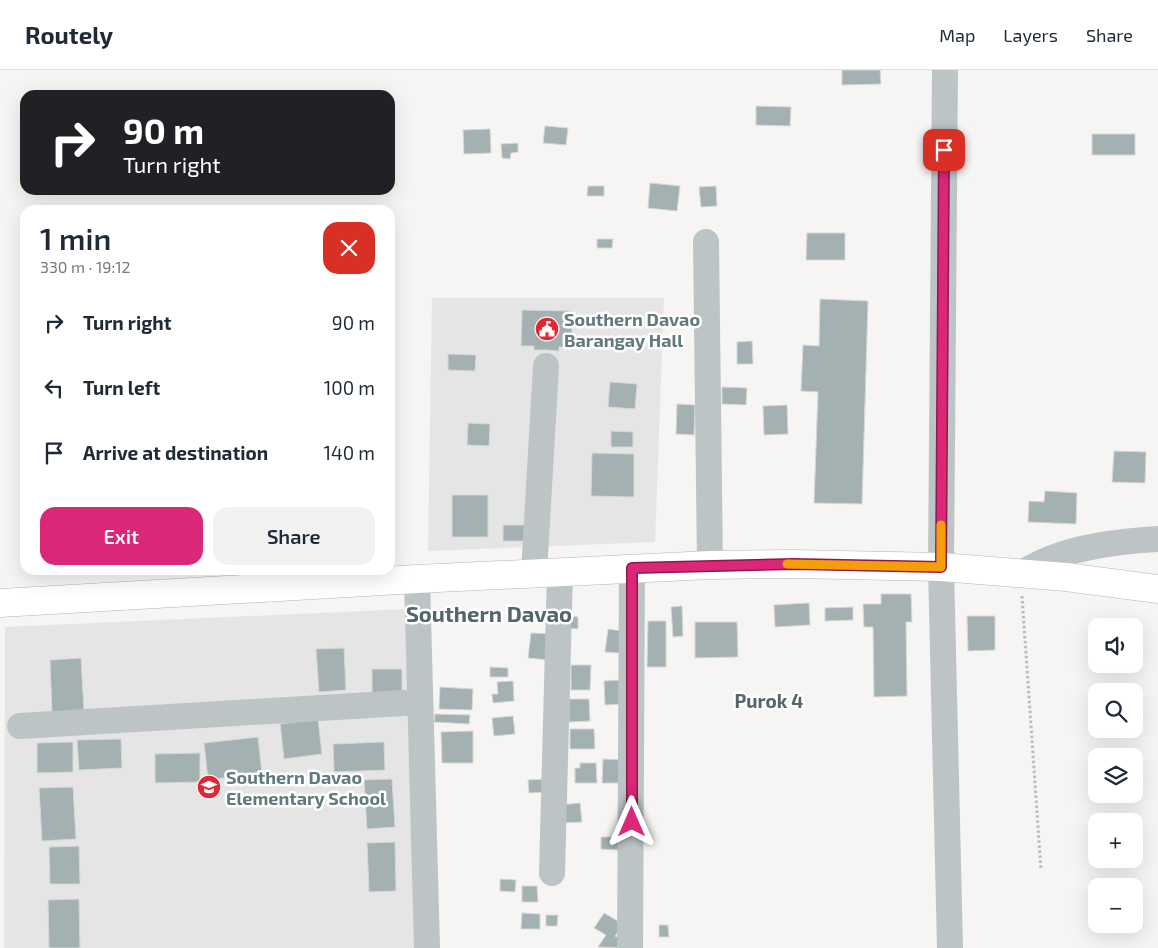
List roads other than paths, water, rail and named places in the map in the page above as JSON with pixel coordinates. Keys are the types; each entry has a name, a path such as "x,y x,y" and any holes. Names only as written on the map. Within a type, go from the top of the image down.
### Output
{"main road":[{"path":"0,603 416,579 710,565 794,564 941,567 1021,573 1158,589"}],"street":[{"path":"945,70 941,567 950,948"},
{"path":"706,242 710,565"},
{"path":"546,366 552,873"},
{"path":"1021,573 1053,558 1093,547 1136,540 1158,539"},
{"path":"630,948 632,568"},
{"path":"416,579 427,948"},
{"path":"20,726 420,702"}],"place":[{"name":"Southern Davao Barangay Hall","path":"547,329"},
{"name":"Southern Davao Elementary School","path":"209,787"}],"district":[{"name":"Southern Davao","path":"489,613"},
{"name":"Purok 4","path":"769,700"}]}
